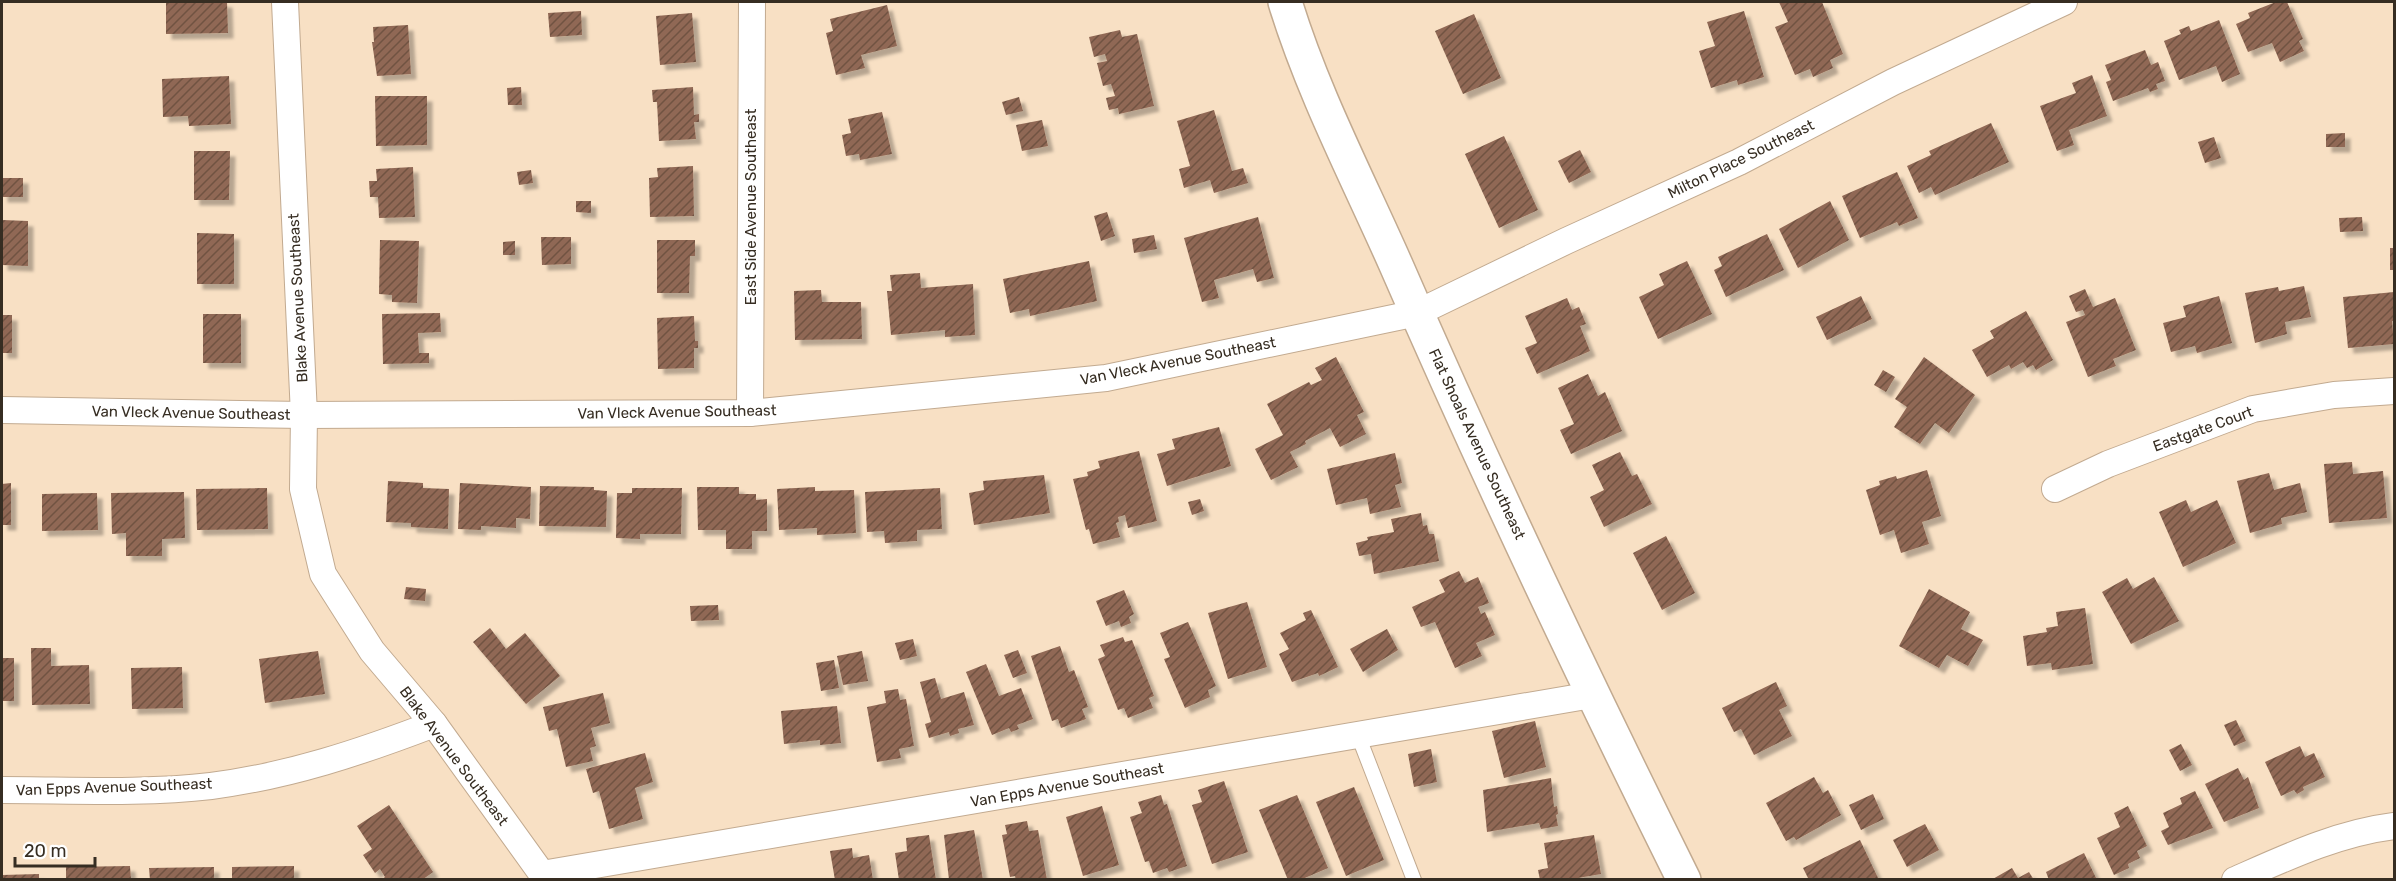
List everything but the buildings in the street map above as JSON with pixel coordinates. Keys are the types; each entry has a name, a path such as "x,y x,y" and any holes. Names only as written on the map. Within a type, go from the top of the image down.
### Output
{"street":[{"name":"Blake Avenue Southeast","path":"285,2 303,415 303,489 323,574 372,651 434,724 542,877"},
{"name":"East Side Avenue Southeast","path":"750,413 752,2"},
{"name":"Flat Shoals Avenue Southeast","path":"1285,2 1298,44 1351,171 1592,695 1684,879"},
{"name":"Milton Place Southeast","path":"1417,313 1566,241 1739,162 1893,82 2064,2"},
{"name":"Van Vleck Avenue Southeast","path":"2,410 303,415 750,413 1106,378 1417,313"},
{"name":"Eastgate Court","path":"2055,489 2108,465 2253,409 2334,395 2394,392"},
{"name":"Van Epps Avenue Southeast","path":"542,877 1592,695"},
{"name":"Van Epps Avenue Southeast","path":"2,790 210,786 307,768 378,746 434,724"},
{"path":"2235,879 2307,849 2362,830 2394,826"}],"lane":[{"path":"1358,735 1414,879"}]}
